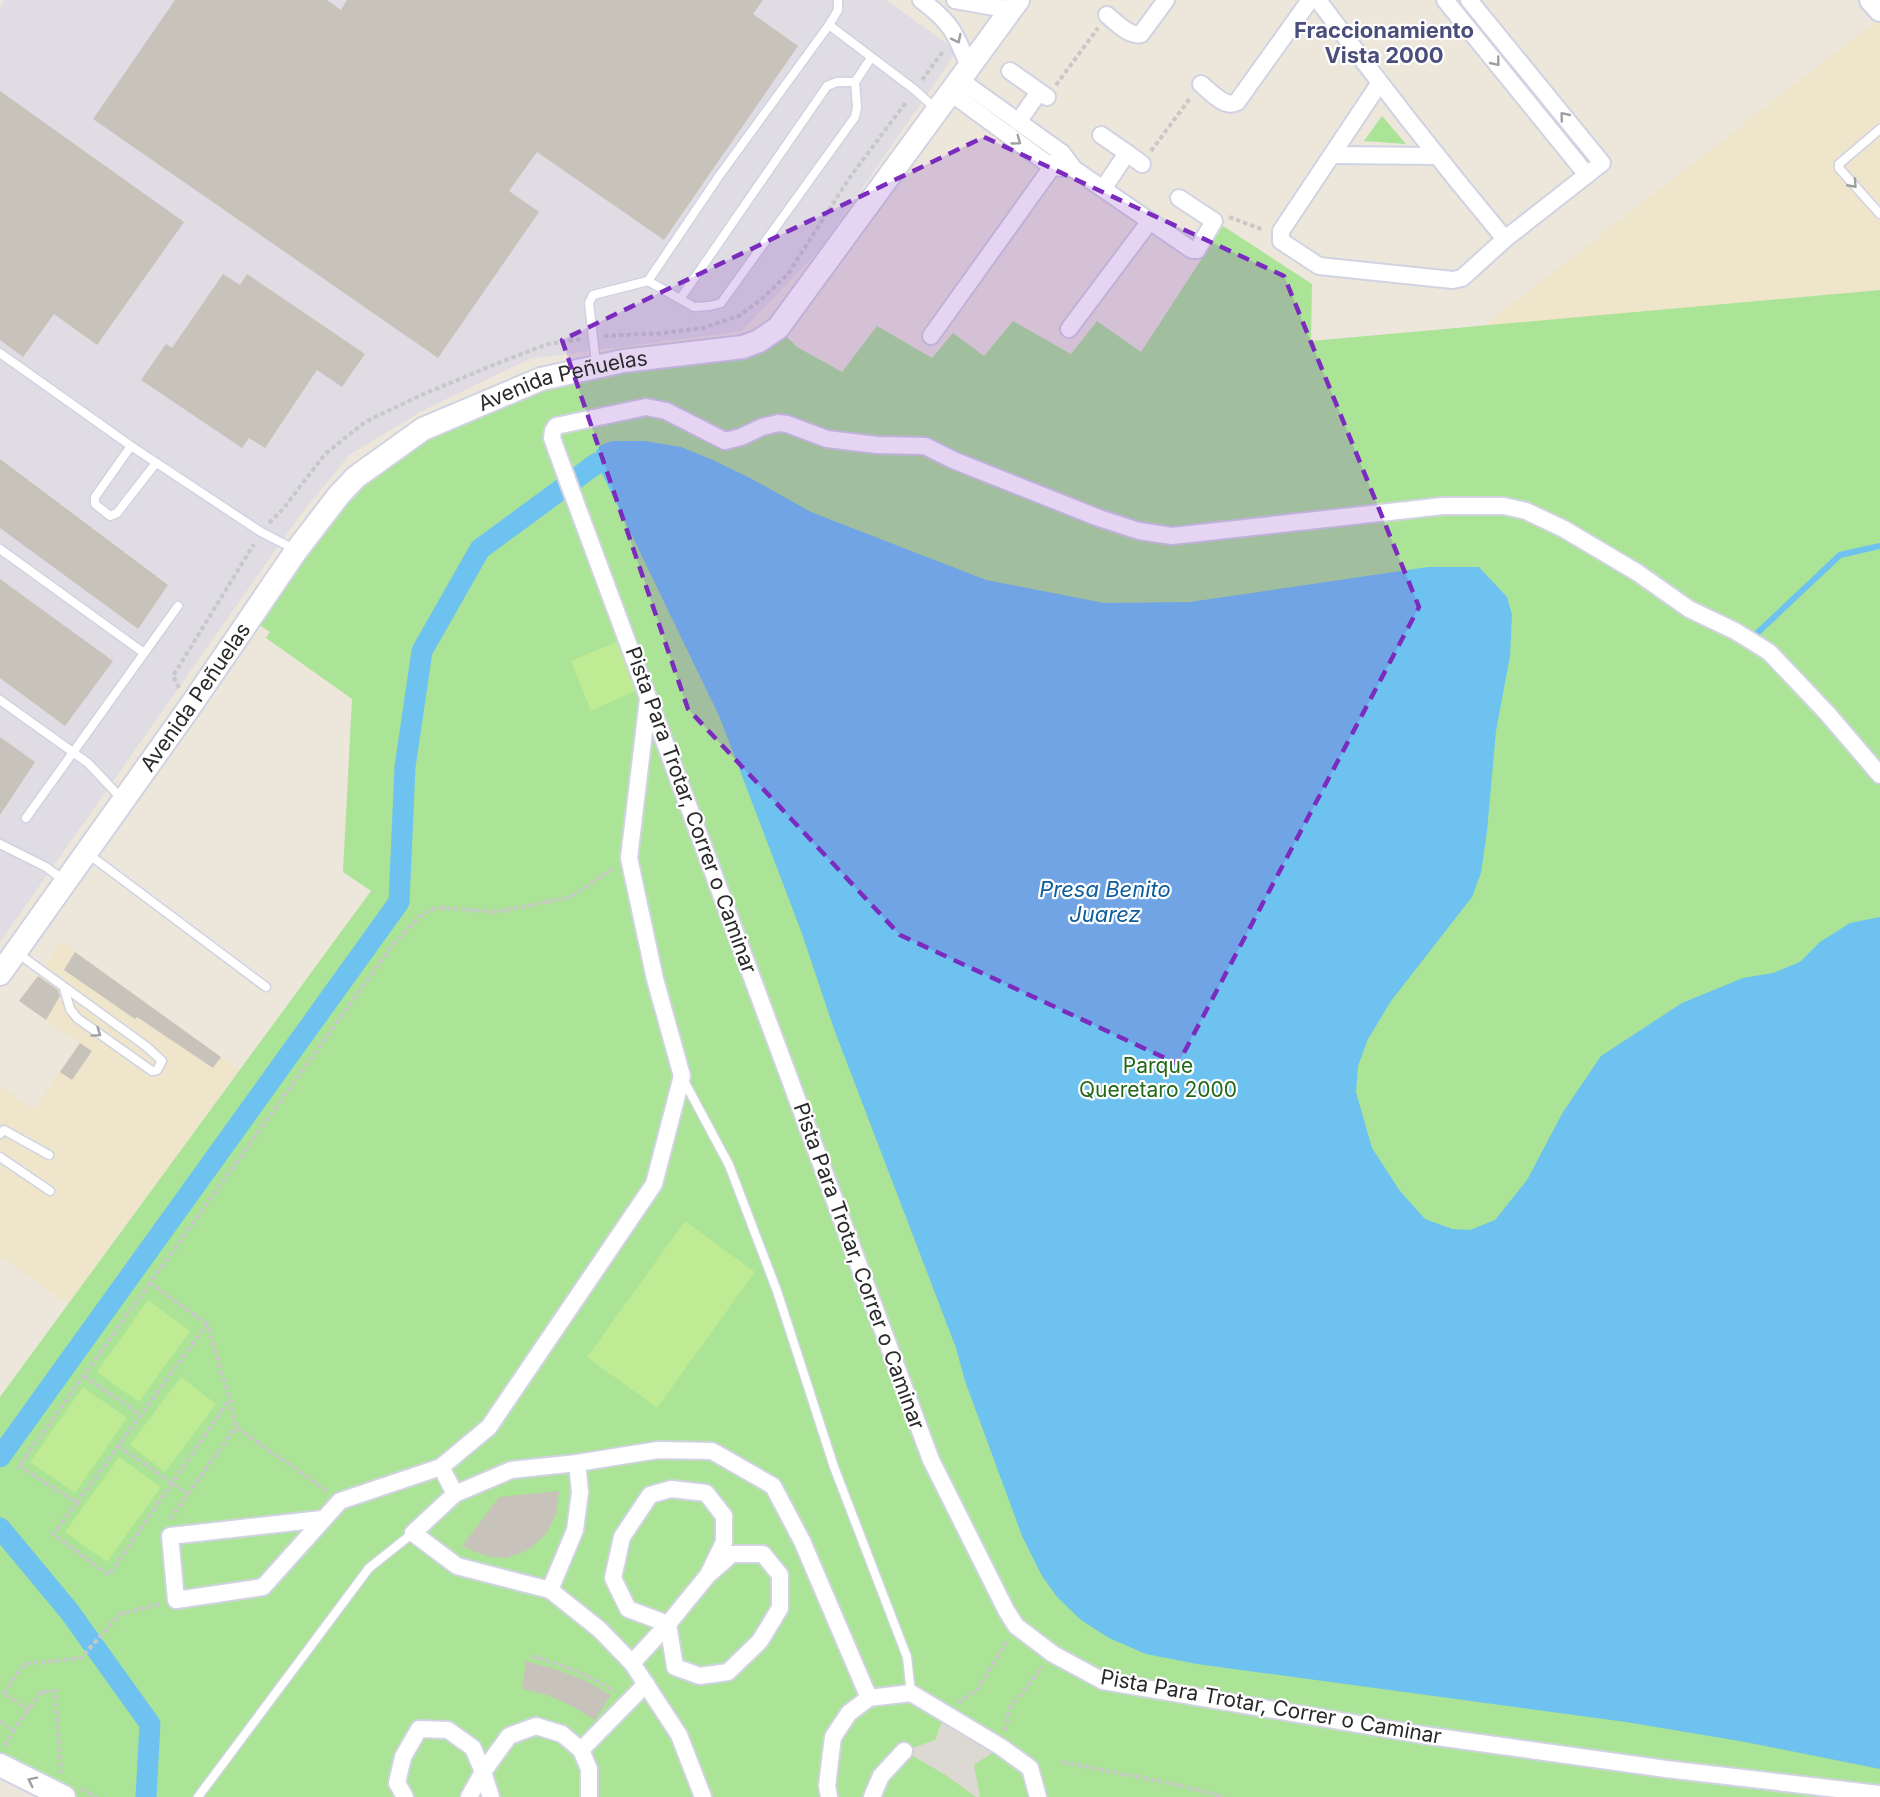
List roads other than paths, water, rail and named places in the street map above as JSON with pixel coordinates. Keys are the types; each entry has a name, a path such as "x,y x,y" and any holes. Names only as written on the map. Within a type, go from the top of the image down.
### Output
{"street":[{"path":"921,0 939,13 955,33 954,87"},
{"path":"955,0 1010,3"},
{"path":"1107,15 1131,34 1141,34 1166,0"},
{"path":"1201,84 1227,104 1232,105 1237,102 1310,0"},
{"path":"1318,0 1379,84 1505,238"},
{"path":"1445,0 1587,175"},
{"path":"1379,84 1281,231 1281,241 1319,266 1453,280 1462,278 1505,238 1602,164 1469,0"},
{"path":"1871,0 1880,10"},
{"name":"Avenida Peñuelas","path":"6,962 88,850 296,551 339,495 356,477 423,429 541,379 596,366 743,346 759,340 778,328 954,87 1010,3"},
{"path":"1511,80 1525,69"},
{"path":"1010,71 1043,95 1018,122"},
{"path":"954,87 1018,122 1057,160"},
{"path":"954,87 1057,160 1074,169 1194,251 1197,250 1214,220 1179,198"},
{"path":"1101,135 1142,164"},
{"path":"1103,189 1127,153"},
{"path":"1332,155 1436,156"},
{"path":"931,336 1057,160"},
{"path":"1069,329 1150,221"},
{"name":"Pista Para Trotar, Correr o Caminar","path":"1880,775 1827,713 1769,652 1735,631 1689,609 1629,568 1564,529 1526,511 1504,506 1443,506 1173,536 1139,531 1099,518 953,460 925,446 877,445 827,440 784,424 762,427 730,441 720,440 666,411 646,407 556,426 553,431 552,438 931,1460 1016,1626 1053,1654 1103,1681 1423,1735 1654,1767 1880,1794"},
{"path":"322,1519 170,1536 176,1600 263,1587 340,1501 441,1467 489,1427 654,1184 682,1076 655,979 629,858 648,696"},
{"path":"703,1797 679,1734 632,1663 599,1629 550,1590 457,1566 413,1533 455,1494 511,1470 657,1450 712,1451 773,1486 802,1541 869,1698"},
{"path":"550,1590 575,1530 580,1492 576,1462"},
{"path":"441,1467 455,1494"},
{"path":"668,1624 628,1609 614,1578 622,1537 650,1495 670,1489 706,1493 724,1515 724,1542 708,1575"},
{"path":"632,1663 708,1575 732,1554 763,1554 780,1575 780,1608 760,1641 728,1672 700,1676 675,1667 668,1624"},
{"path":"581,1750 646,1684"},
{"path":"829,1797 827,1786 833,1737 849,1713 869,1698 911,1692 1001,1747 1030,1768 1038,1797"},
{"path":"469,1797 508,1736 536,1726 562,1734 581,1750 589,1769 589,1797"},
{"path":"405,1797 397,1783 403,1756 419,1729 448,1730 473,1748 491,1797"},
{"path":"872,1797 881,1776 904,1752"},
{"path":"1,1758 63,1788"}],"lane":[{"path":"596,366 589,303 593,295 648,281 719,176 829,26 838,10 838,0"},
{"path":"829,26 915,90 954,87"},
{"path":"648,281 694,307 721,303 855,117 857,107 855,82 871,58"},
{"path":"680,299 827,86 837,82 855,82"},
{"path":"1880,129 1839,164 1839,168 1880,214"},
{"path":"0,352 156,463 261,532 296,551"},
{"path":"131,446 95,497 95,504 110,516 117,513 156,463"},
{"path":"0,549 144,653"},
{"path":"26,818 178,606"},
{"path":"0,700 88,764 123,800"},
{"path":"0,844 45,867 66,881"},
{"path":"88,850 96,859 266,987"},
{"path":"6,962 64,988 161,1059 162,1064 157,1070 152,1071 77,1018 70,1009 64,988"},
{"path":"682,1076 729,1165 777,1291 834,1467 907,1658 911,1692"},
{"path":"1,1131 49,1155"},
{"path":"0,1157 50,1191"},
{"path":"198,1797 369,1568 413,1533"}],"water":[{"name":"Presa Benito Juarez","path":"613,441 645,441 681,447 752,479 811,512 986,580 1104,603 1190,602 1428,567 1479,567 1507,597 1512,615 1510,656 1496,731 1481,873 1472,897 1391,1001 1368,1039 1358,1066 1356,1092 1372,1148 1400,1191 1425,1219 1452,1229 1470,1230 1495,1220 1527,1180 1563,1112 1601,1056 1682,1003 1743,978 1773,973 1800,962 1820,942 1850,923 1880,917 1880,1769 1745,1742 1626,1722 1197,1664 1146,1654 1109,1638 1081,1620 1057,1597 1042,1576 1022,1536 965,1381 956,1348 834,1029 801,931 720,718 597,463 596,451 601,445"}],"waterway":[{"path":"0,1457 399,902 405,767 422,651 480,549 597,463"},
{"path":"1754,636 1840,555 1880,546"},
{"path":"0,1528 69,1611 150,1724 146,1797"}],"district":[{"name":"Fraccionamiento Vista 2000","path":"1384,42"}],"park label":[{"name":"Parque Queretaro 2000","path":"1158,1078"}]}
